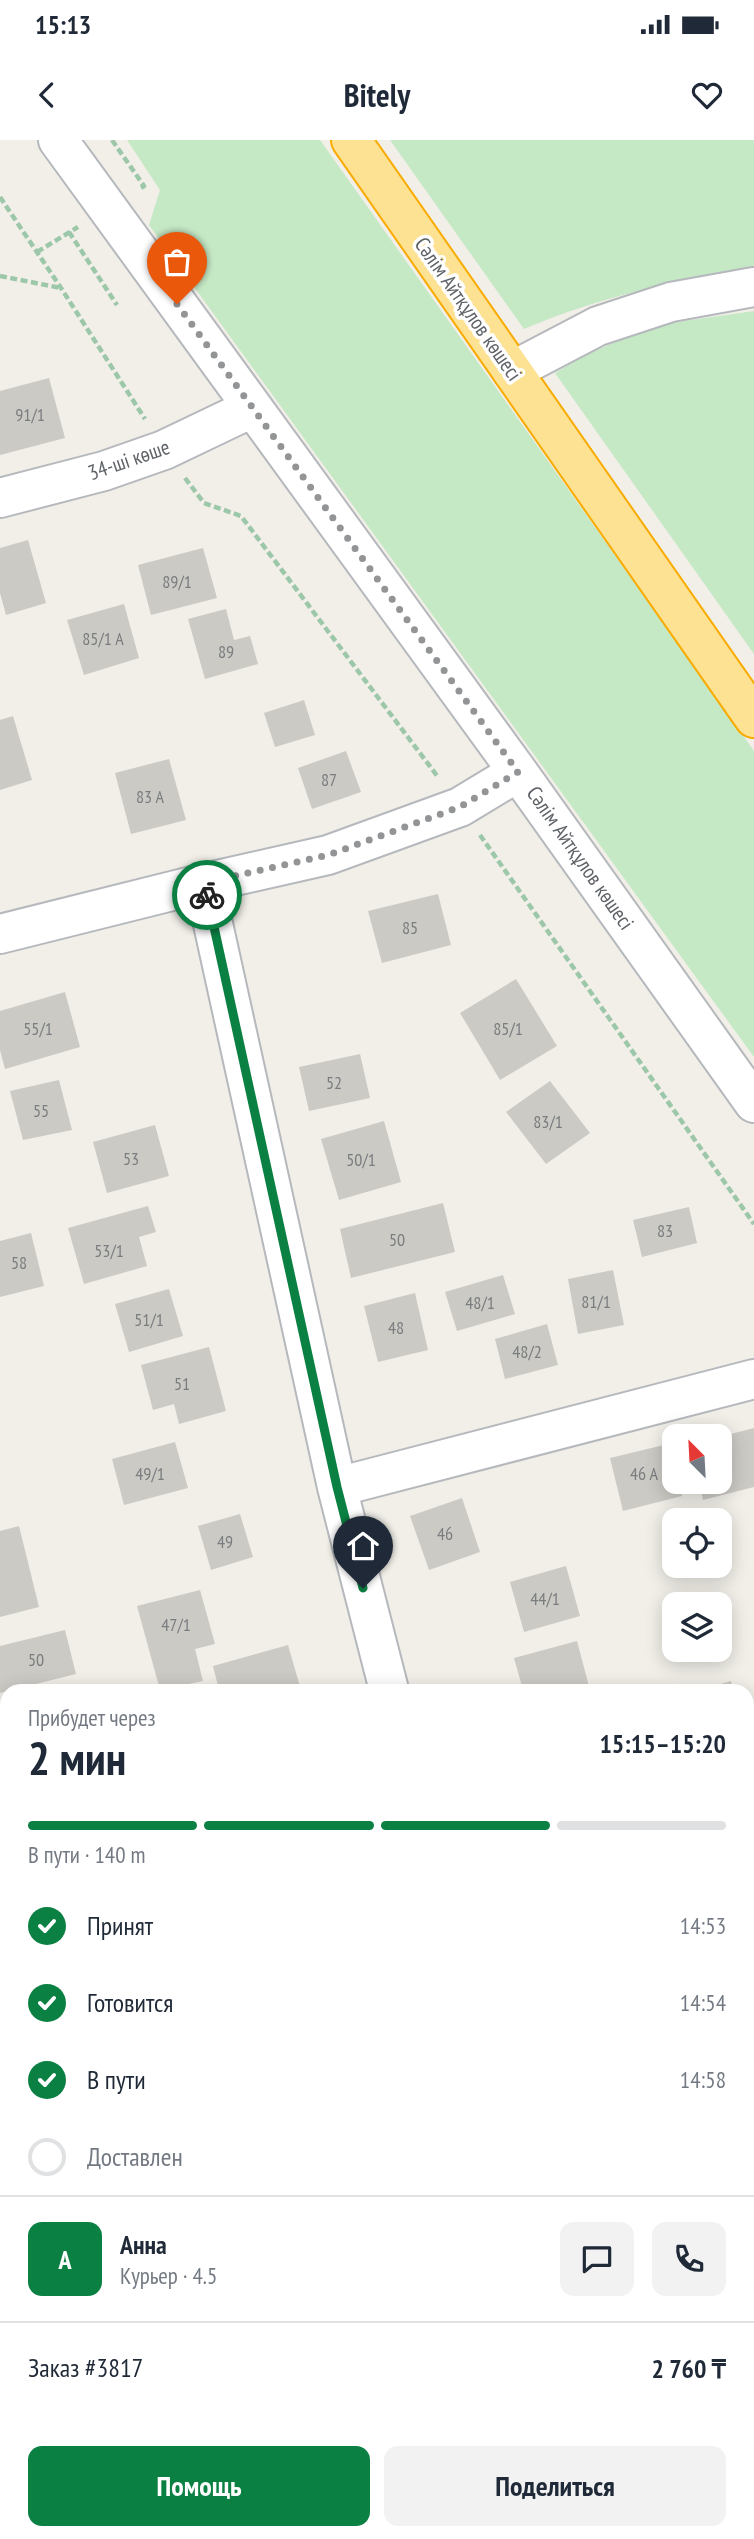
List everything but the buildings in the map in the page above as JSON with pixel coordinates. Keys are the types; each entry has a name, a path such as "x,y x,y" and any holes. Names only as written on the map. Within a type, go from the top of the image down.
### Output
{"highway":[{"name":"Сәлім Айтқұлов көшесі","path":"351,140 754,718"}],"street":[{"name":"Сәлім Айтқұлов көшесі","path":"58,140 518,772 754,1102"},
{"path":"512,371 598,326 671,302 754,287"},
{"name":"34-ші көше","path":"0,498 104,471 164,450 252,408"},
{"path":"0,934 328,855 460,807 518,772"},
{"path":"204,883 337,1487 388,1684"},
{"path":"337,1487 754,1379"}],"path":[{"path":"0,197 164,450 204,503 242,516 460,807 754,1224"},
{"path":"69,232 117,305"},
{"path":"0,276 61,288"}],"green space":[{"path":"127,140 320,140 754,751 754,1057 149,225 160,190"},
{"path":"390,140 754,140 754,266 637,291 524,329"},
{"path":"754,311 754,654 555,373 585,355 656,325"}],"way so far":[{"path":"177,304 518,772 460,807 328,855 204,883 207,895"}],"route":[{"path":"207,895 337,1487 363,1588"}]}
